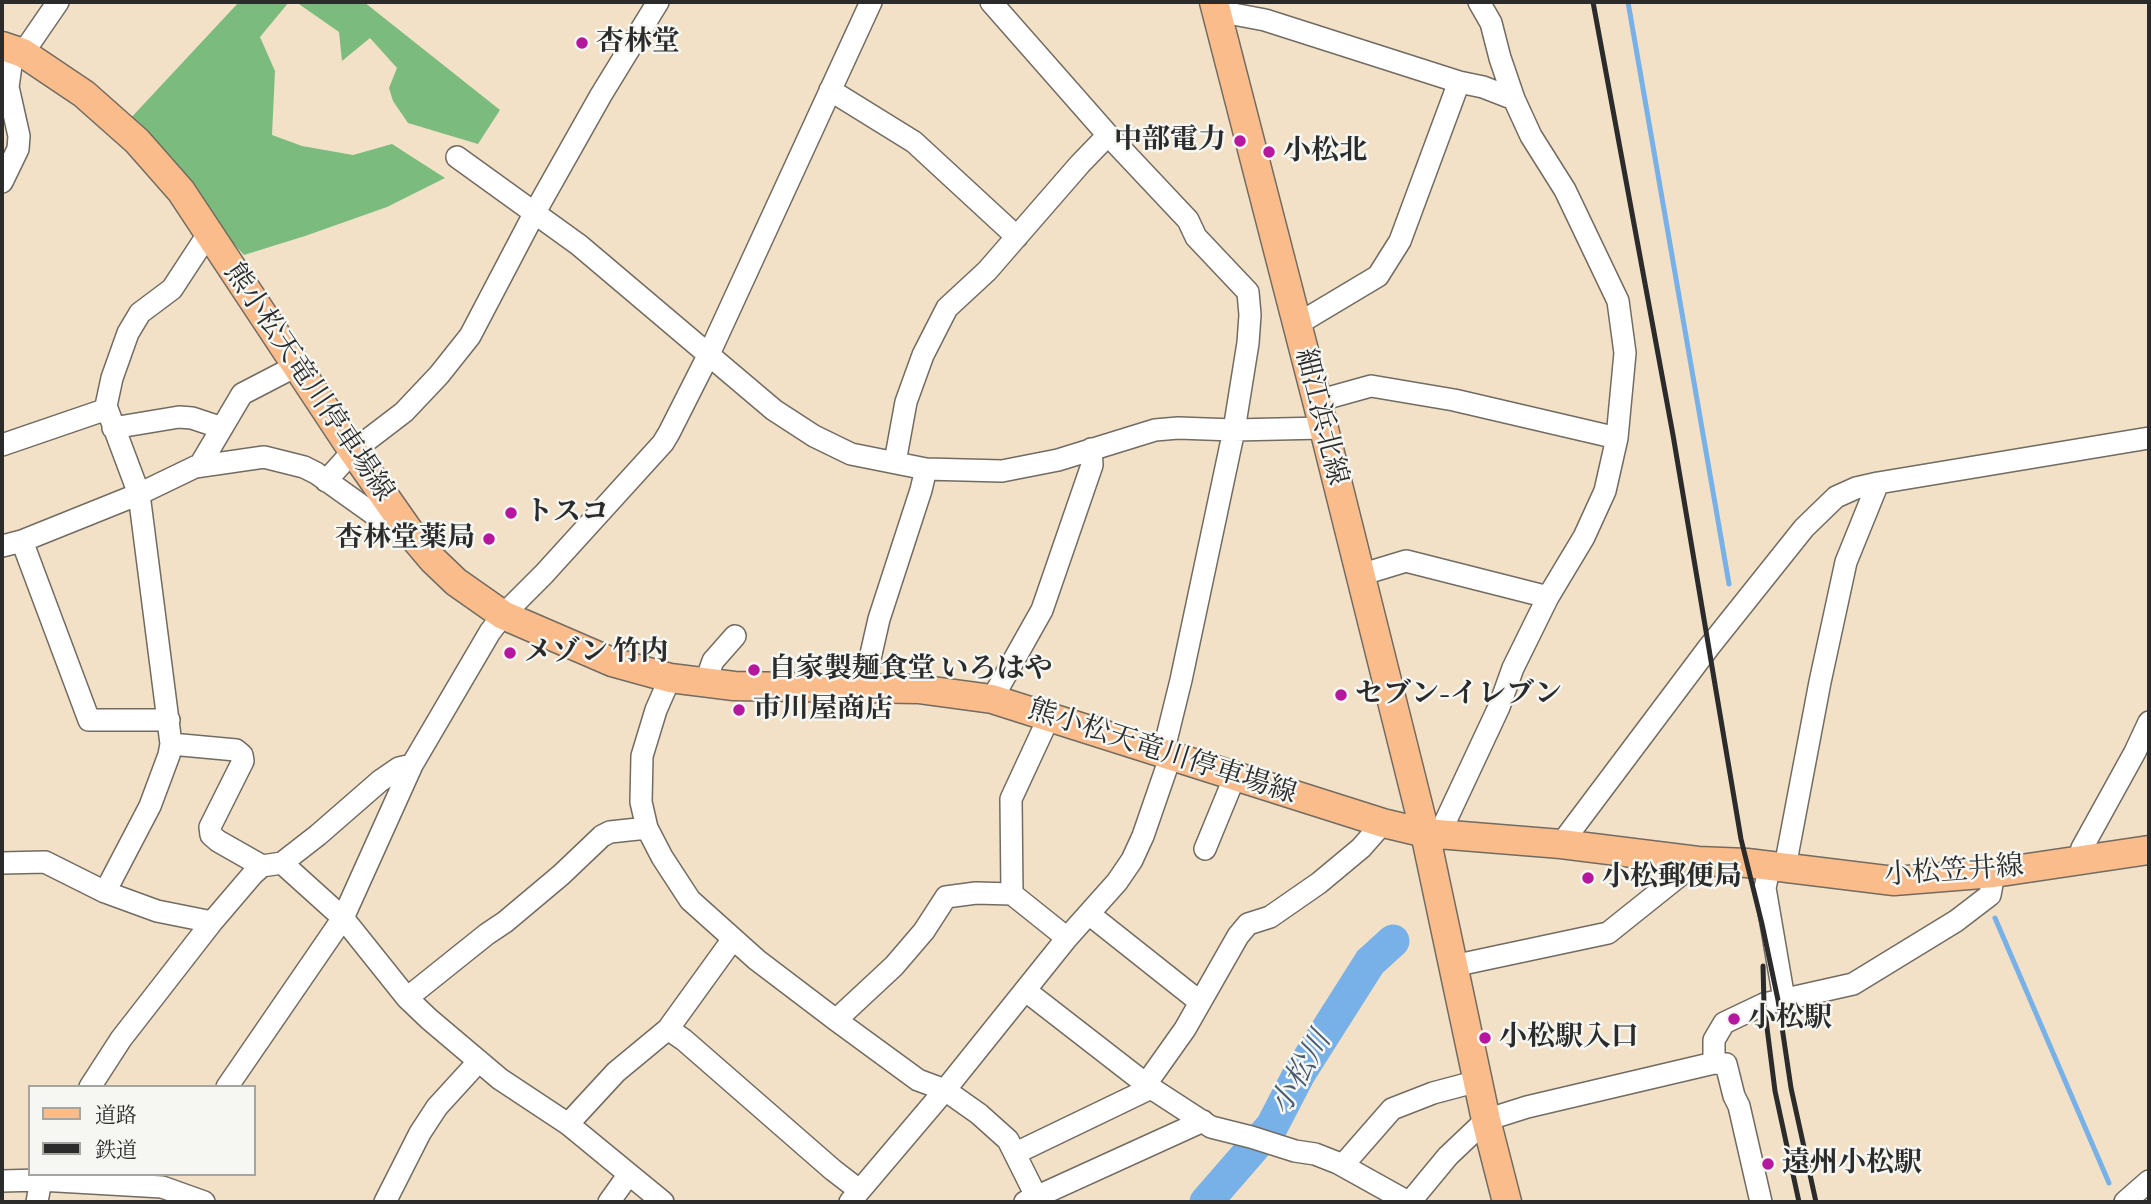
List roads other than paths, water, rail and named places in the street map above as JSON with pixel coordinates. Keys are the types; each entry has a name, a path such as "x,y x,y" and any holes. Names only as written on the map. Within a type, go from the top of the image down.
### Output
{"main road":[{"name":"細江浜北線","path":"1215,8 1360,575 1432,833"},
{"name":"熊小松天竜川停車場線","path":"12,50 85,94 137,141 181,191 411,534 456,582 503,615 612,662 670,678 734,686 918,689 992,699 1383,823 1432,833"},
{"name":"小松笠井線","path":"1432,833 1561,844 1698,861 1778,866 1894,881 1993,873 2149,850"},
{"path":"1432,833 1453,966 1486,1120 1507,1202"}],"street":[{"path":"2,182 18,149 19,136 8,87 12,50 58,2"},
{"path":"326,481 353,451 404,412 439,375 470,335 601,94 658,2"},
{"path":"228,1085 343,918 412,765 479,648 503,615 663,443 709,354 872,2"},
{"path":"668,1029 833,1170 855,1196 945,1090 1067,938 1117,882 1132,860 1143,836 1167,754 1234,430 1248,343 1248,292 1196,237 1188,219 1108,135 991,2"},
{"path":"1432,833 1499,707 1513,668 1548,597 1584,537 1605,491 1617,438 1625,353 1618,301 1565,190 1531,136 1514,100 1491,23 1479,2"},
{"path":"1215,8 1265,20 1459,82 1483,87 1514,100"},
{"path":"1296,325 1378,276 1400,241 1459,82"},
{"path":"830,90 915,142 1017,237"},
{"path":"895,462 906,402 923,355 947,309 987,271 1108,135"},
{"path":"457,157 579,244 774,410 814,436 851,454 926,469 1002,471 1058,460 1155,430 1323,428"},
{"path":"105,892 150,806 171,744 139,494 110,418 112,378 128,333 140,313 172,289 208,234"},
{"path":"200,465 242,394 296,366"},
{"path":"1317,401 1371,386 1454,400 1617,438"},
{"path":"2,445 110,418 192,418 222,428"},
{"path":"1561,844 1709,647 1804,528 1836,497 1856,488 1878,483 2149,438"},
{"path":"992,699 1042,610 1092,466 1091,449"},
{"path":"169,720 89,720 12,544 139,494 200,465 264,457 304,467 396,530 411,534"},
{"path":"863,689 879,619 926,469"},
{"path":"1784,999 1765,888 1778,866 1846,562 1878,483"},
{"path":"1360,575 1406,561 1548,597"},
{"path":"705,683 713,661 735,636"},
{"path":"670,678 656,710 642,756 641,802 647,828 690,900 757,960 836,1020 918,1080 945,1090 989,1123 1008,1140 1016,1153 1031,1199 1203,1121"},
{"path":"1012,894 1011,799 1049,717"},
{"path":"2079,860 2082,848 2149,722"},
{"path":"171,744 236,750 242,755 243,761 210,827 211,835 218,841 272,864 343,918 407,998 429,1019 500,1079 568,1124 663,1202"},
{"path":"91,1085 121,1039 212,922 272,864 318,835 380,781 399,768 412,765"},
{"path":"1205,849 1235,776"},
{"path":"1016,1153 1149,1086 1238,936 1248,924 1270,917 1319,883 1361,848 1383,823"},
{"path":"407,998 506,922 602,836 610,832 647,828"},
{"path":"1453,966 1608,933 1698,861"},
{"path":"2,863 45,862 105,892 157,911 212,922"},
{"path":"1714,1063 1714,1040 1724,1023 1764,1004 1853,984 1956,921 1990,895 1993,873"},
{"path":"836,1020 894,966 924,931 946,897 976,893 1012,894 1067,938"},
{"path":"1089,915 1200,1002"},
{"path":"568,1124 616,1072 668,1029 733,939"},
{"path":"1026,991 1149,1086 1211,1127 1315,1154 1409,1202 1448,1156 1486,1120 1527,1107 1714,1063 1726,1064 1739,1106 1760,1202"},
{"path":"385,1202 420,1133 437,1107 479,1061"},
{"path":"1343,1166 1392,1109 1478,1080"},
{"path":"609,1202 629,1174"},
{"path":"2,1181 41,1177 162,1188 204,1202"},
{"path":"37,1202 41,1177"},
{"path":"2125,1202 2149,1181"}],"waterway":[{"path":"1628,2 1729,584"},
{"path":"1995,918 2109,1183"},
{"name":"小松川","path":"1206,1202 1272,1126 1299,1074 1370,962 1393,941"}],"railway":[{"path":"1593,2 1673,435 1741,839 1778,1000 1791,1088 1816,1202"},
{"path":"1763,966 1764,1004 1775,1091 1799,1202"}],"place":[{"name":"杏林堂","path":"582,43"},
{"name":"中部電力","path":"1240,141"},
{"name":"小松北","path":"1269,152"},
{"name":"トスコ","path":"511,513"},
{"name":"杏林堂薬局","path":"489,539"},
{"name":"メゾン 竹内","path":"510,653"},
{"name":"自家製麺食堂 いろはや","path":"754,670"},
{"name":"セブン-イレブン","path":"1341,695"},
{"name":"市川屋商店","path":"739,710"},
{"name":"小松郵便局","path":"1588,878"},
{"name":"小松駅","path":"1734,1019"},
{"name":"小松駅入口","path":"1485,1038"},
{"name":"遠州小松駅","path":"1768,1164"}]}
